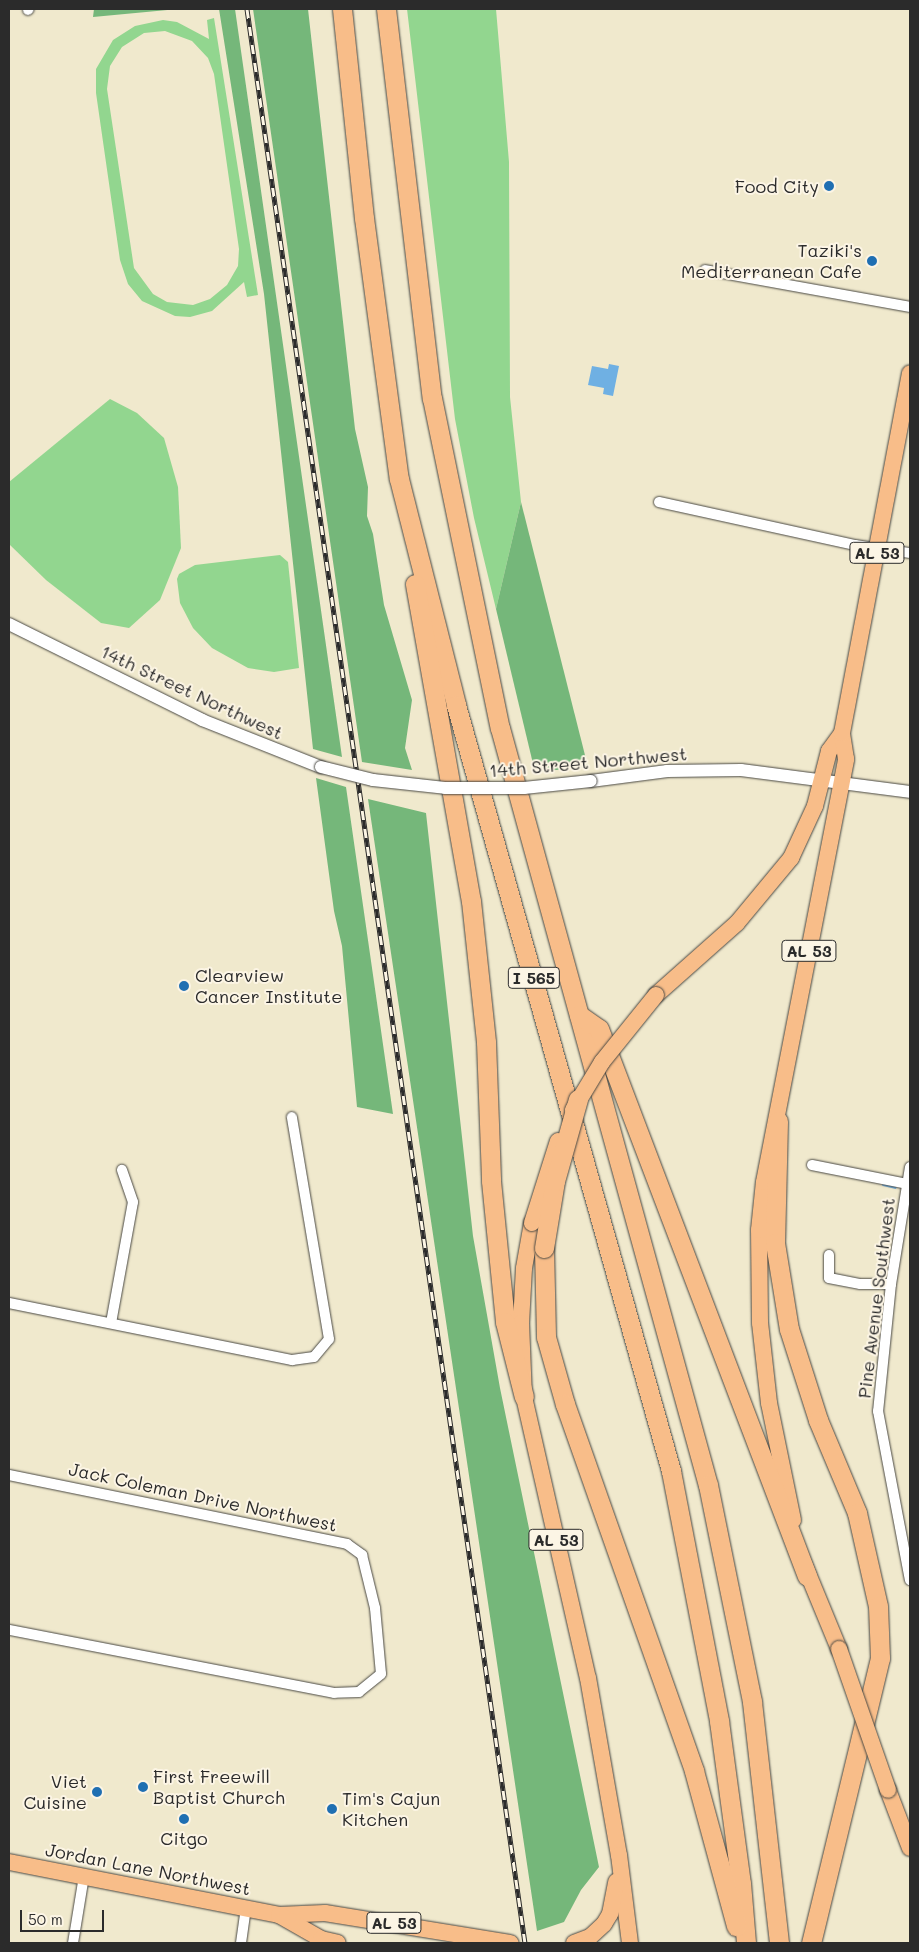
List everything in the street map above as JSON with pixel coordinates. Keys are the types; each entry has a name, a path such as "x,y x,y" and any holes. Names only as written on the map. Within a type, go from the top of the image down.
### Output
{"highway":[{"name":"I 565","path":"342,9 364,218 399,479 456,705 671,1471 719,1721 742,1883 746,1943"},
{"name":"I 565","path":"386,9 432,398 500,728 708,1484 752,1702 779,1943"},
{"path":"399,479 421,627 471,901 486,1042 491,1181 505,1322 524,1397"},
{"path":"579,1015 599,1029 807,1576"},
{"path":"578,1099 555,1181 544,1248 546,1337 565,1404 694,1771 741,1943"},
{"path":"778,1120 775,1243 789,1329 818,1420 857,1513 878,1606 880,1658 811,1943"}],"main road":[{"name":"AL 53","path":"910,373 842,733 846,759 778,1120 764,1182 759,1230 760,1323 768,1403 807,1576 839,1649 910,1848"},
{"name":"AL 53","path":"630,1943 619,1855 588,1678 524,1397 521,1323 524,1268 532,1223 544,1178 578,1099 602,1062 656,995 737,923 767,891 791,858 806,826 829,750 842,733"},
{"name":"AL 53","path":"574,1943 590,1937 610,1914 619,1855"},
{"name":"Jordan Lane Northwest","path":"9,1862 279,1915 325,1913 511,1943"},
{"name":"Jordan Lane Northwest","path":"279,1915 322,1940 338,1943"}],"street":[{"path":"706,270 910,307"},
{"path":"659,502 855,546 878,547 910,553"},
{"name":"14th Street Northwest","path":"9,624 202,720 321,767 373,780 445,788 524,788 667,771 717,769 791,774 821,781 842,782 910,792"},
{"path":"9,1304 292,1360 314,1357 329,1339 292,1117"},
{"path":"812,1165 908,1184"},
{"name":"Pine Avenue Southwest","path":"910,1167 891,1284 878,1411 907,1554 910,1580"},
{"path":"111,1323 133,1202 122,1170"},
{"path":"829,1256 829,1278 860,1284 891,1284"},
{"name":"Jack Coleman Drive Northwest","path":"9,1475 347,1544 362,1555 374,1608 381,1674 359,1692 334,1693 9,1630"},
{"path":"73,1943 84,1876"},
{"path":"241,1943 246,1908"}],"green space":[{"path":"94,9 178,9 93,17"},
{"path":"219,9 235,9 342,757 313,749 264,294"},
{"path":"253,9 308,9 355,429 368,487 367,516 373,534 384,605 412,700 405,748 412,770 362,762"},
{"path":"407,9 496,9 509,162 510,397 521,502 496,609 474,518 455,419"},
{"path":"214,18 258,295 247,297 244,282 212,311 190,317 175,316 142,301 128,284 120,260 96,93 96,69 113,40 135,26 163,20 177,22 209,39 207,20","holes":["165,31 192,41 208,58 214,74 239,249 238,266 227,285 210,299 193,305 167,302 153,294 134,268 107,89 110,66 122,47 144,33"]},
{"path":"110,399 137,413 164,438 178,487 181,548 160,600 129,628 101,623 46,580 9,544 9,482"},
{"path":"521,502 588,767 535,772 496,609"},
{"path":"280,555 288,562 299,668 274,672 248,668 212,648 193,628 180,603 177,579 179,574 195,565"},
{"path":"316,778 346,787 393,1114 357,1107 342,946 334,911"},
{"path":"368,799 426,813 473,1236 500,1388 599,1867 581,1890 564,1922 537,1931"}],"water":[{"path":"609,364 619,366 613,396 603,394 604,388 588,385 592,366 608,369"}],"waterway":[{"path":"883,1184 895,1187"}],"railway":[{"path":"247,9 525,1943"}],"place":[{"name":"Food City","path":"829,186"},
{"name":"Taziki's Mediterranean Cafe","path":"872,261"},
{"name":"Clearview Cancer Institute","path":"184,986"},
{"name":"First Freewill Baptist Church","path":"143,1787"},
{"name":"Viet Cuisine","path":"97,1792"},
{"name":"Tim's Cajun Kitchen","path":"332,1809"},
{"name":"Citgo","path":"184,1819"}]}
